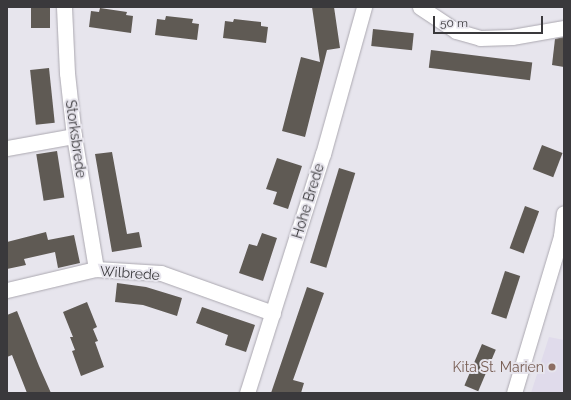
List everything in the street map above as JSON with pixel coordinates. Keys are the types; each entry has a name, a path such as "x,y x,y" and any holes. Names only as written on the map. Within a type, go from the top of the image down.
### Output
{"street":[{"name":"Storksbrede","path":"64,7 67,73 74,136 96,269"},
{"name":"Hohe Brede","path":"247,393 323,154 364,7"},
{"path":"420,7 456,31 480,38 512,37 564,28"},
{"path":"7,148 74,136"},
{"path":"514,393 563,236 564,213"},
{"name":"Wilbrede","path":"7,290 96,269 161,273 273,313"}],"shaded area":[{"name":"Kita St. Marien","path":"549,337 564,340 564,393 531,393"}],"building":[{"path":"31,7 50,7 50,28 31,28"},
{"path":"312,7 334,7 340,48 327,50 305,137 282,131 301,57 320,62"},
{"path":"100,8 127,12 126,15 133,16 131,33 89,27 91,11 99,12"},
{"path":"166,16 193,19 192,23 199,24 197,40 155,35 157,19 165,20"},
{"path":"234,19 261,22 261,26 268,27 266,43 223,38 225,21 233,22"},
{"path":"373,29 414,33 412,50 371,46"},
{"path":"564,37 564,67 552,65 555,39"},
{"path":"431,50 532,62 530,80 429,68"},
{"path":"49,68 55,123 36,125 30,70"},
{"path":"542,145 563,153 553,177 533,169"},
{"path":"57,151 64,197 44,201 36,154"},
{"path":"112,152 127,234 139,232 142,247 112,252 95,154"},
{"path":"277,158 302,166 288,209 273,204 277,192 266,189"},
{"path":"339,168 355,173 326,268 310,263"},
{"path":"525,206 539,211 524,253 510,248"},
{"path":"46,232 48,240 74,235 80,263 58,268 55,252 24,259 26,265 7,269 7,242"},
{"path":"262,233 277,238 263,281 239,273 249,244 257,246"},
{"path":"505,271 520,276 506,319 491,314"},
{"path":"117,283 146,287 182,298 177,316 143,305 115,302"},
{"path":"307,287 324,293 293,380 304,383 301,393 271,393"},
{"path":"87,302 97,327 93,329 98,341 95,342 104,367 81,376 72,351 75,350 70,337 73,337 63,312"},
{"path":"202,307 255,325 246,352 225,345 228,335 196,323"},
{"path":"17,311 51,393 27,393 12,355 7,357 7,315"},
{"path":"482,344 496,350 478,391 464,385"}],"place":[{"name":"Kita St. Marien","path":"552,367"}]}
